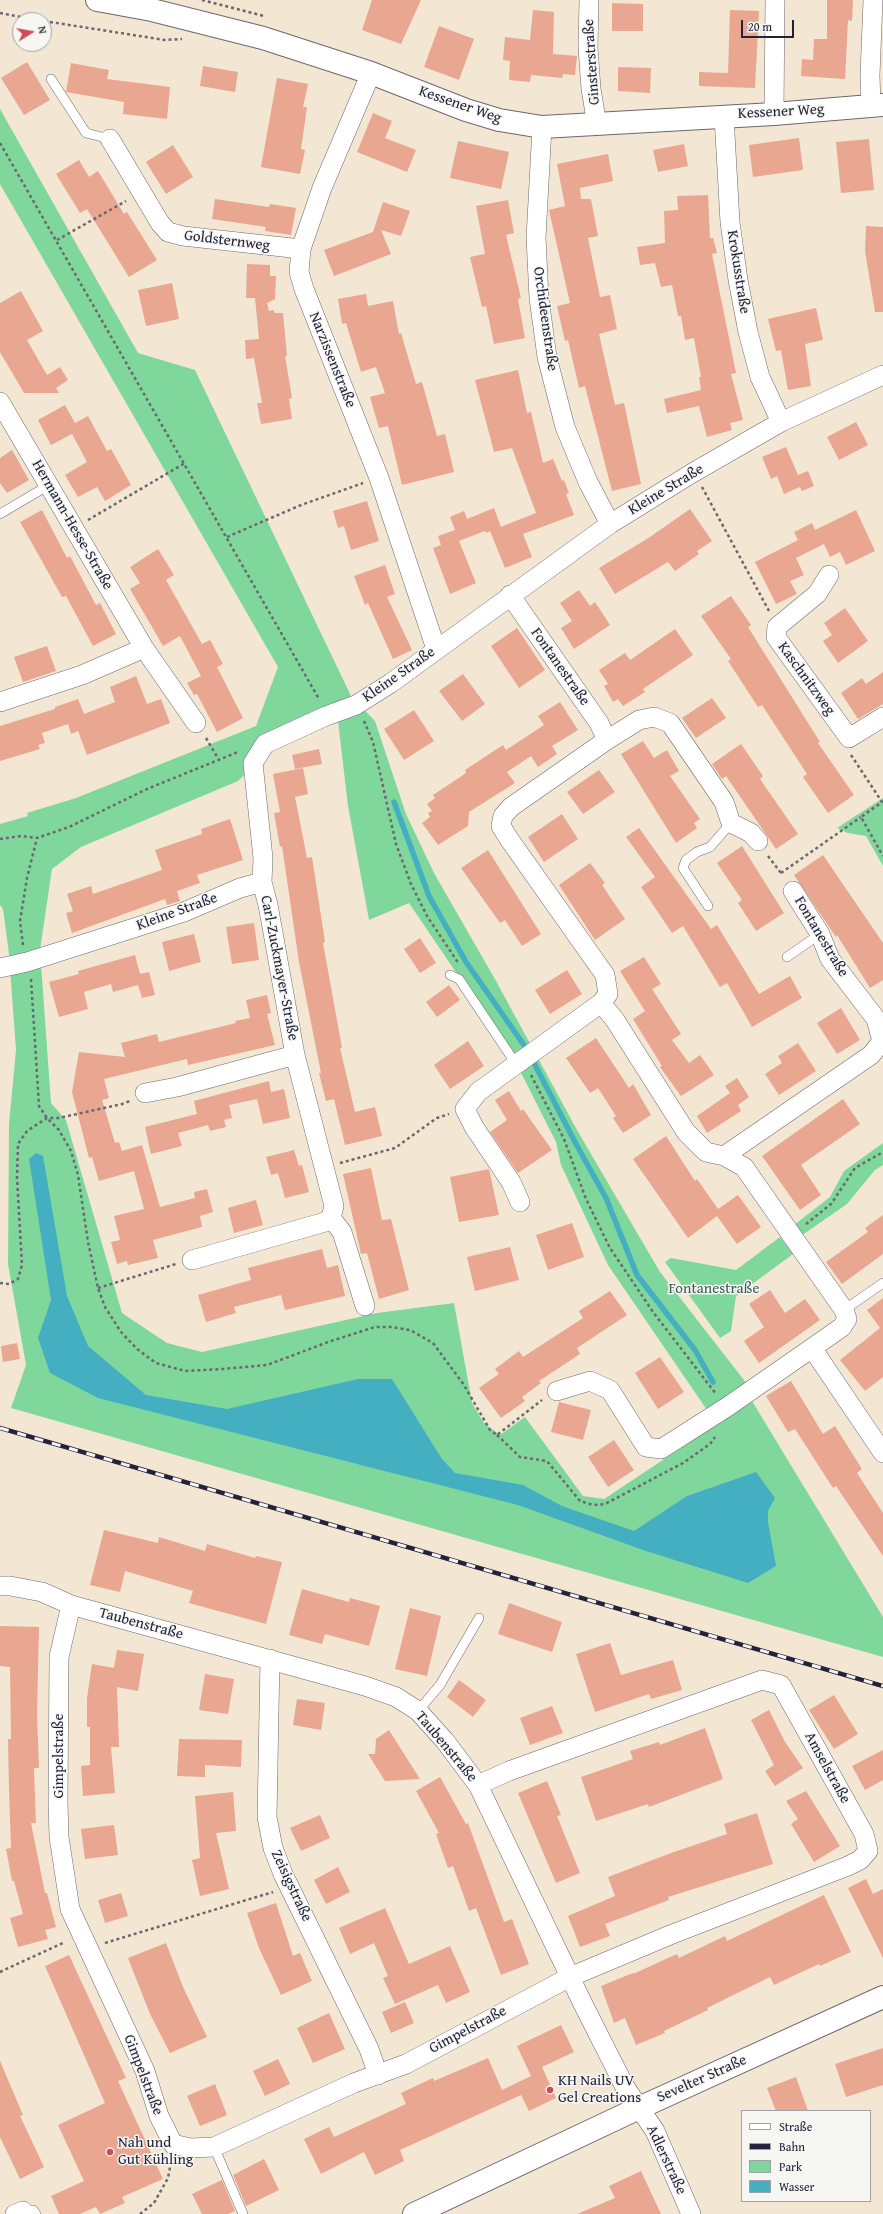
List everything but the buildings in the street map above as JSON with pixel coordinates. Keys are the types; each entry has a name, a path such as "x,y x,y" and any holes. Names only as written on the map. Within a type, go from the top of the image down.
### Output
{"street":[{"name":"Kessener Weg","path":"97,0 152,10 263,38 371,72 466,110 499,120 542,127 774,114 877,106"},
{"name":"Ginsterstraße","path":"589,0 588,48 591,88 597,125"},
{"path":"774,114 775,0"},
{"path":"873,0 870,75 877,106"},
{"name":"Narzissenstraße","path":"371,72 322,188 301,249 299,272 304,289 379,478 436,649"},
{"name":"Krokusstraße","path":"724,116 730,222 738,280 748,332 760,377 781,422"},
{"name":"Orchideenstraße","path":"542,127 536,238 539,298 547,357 565,427 588,482 610,524"},
{"name":"Goldsternweg","path":"110,139 160,223 168,232 183,236 301,249"},
{"name":"Kleine Straße","path":"0,968 27,962 184,912 240,888 262,882 263,858 253,763 256,756 265,744 326,716 356,705 391,683 510,595 610,524 694,472 781,422 883,375"},
{"name":"Hermann-Hesse-Straße","path":"0,402 144,648 196,723"},
{"name":"Kaschnitzweg","path":"829,574 817,594 777,627 776,637 850,738"},
{"name":"Fontanestraße","path":"510,595 599,723 607,740"},
{"path":"0,702 82,675 144,648"},
{"path":"520,1202 511,1182 474,1127 465,1109 478,1092 601,1004 608,994 605,975 501,826 503,816 511,807 607,740 639,720 654,717 670,723 724,802 731,823 751,834 758,841"},
{"path":"850,738 883,717"},
{"name":"Carl-Zuckmayer-Straße","path":"262,882 268,905 295,1055 334,1206 331,1218"},
{"name":"Fontanestraße","path":"724,1156 871,1055 882,1042 876,1019 830,959 820,934 793,891"},
{"path":"556,1391 590,1381 610,1390 646,1448 661,1449 727,1407 842,1328 848,1319 844,1310 792,1234 744,1167 724,1156 706,1152 686,1132 615,1020 601,1004"},
{"name":"Carl-Zuckmayer-Straße","path":"145,1093 177,1087 295,1055"},
{"path":"192,1260 325,1222 331,1218 342,1232 365,1306"},
{"path":"812,1348 883,1453"},
{"name":"Taubenstraße","path":"0,1586 10,1586 42,1592 71,1606 365,1686 396,1696 418,1711 445,1741 478,1785 570,1977 625,2087 639,2108"},
{"name":"Gimpelstraße","path":"71,1606 59,1657 59,1837 70,1909 145,2071 159,2116 173,2144 190,2148 214,2147 354,2083 406,2064 570,1977"},
{"name":"Zeisigstraße","path":"270,1659 267,1817 273,1848 289,1887 369,2049 378,2075"},
{"name":"Amselstraße","path":"478,1785 509,1771 762,1680 781,1686 864,1834 868,1851 860,1860 848,1866 670,1935 570,1977"},
{"name":"Sevelter Straße","path":"414,2214 639,2108 883,1997"},
{"name":"Adlerstraße","path":"639,2108 655,2131 691,2214"},
{"path":"0,2211 20,2213"}],"lane":[{"path":"52,79 80,126 86,133 110,139"},
{"path":"0,514 49,485"},
{"path":"708,906 683,868 686,860 697,852 710,847 731,823"},
{"path":"787,957 820,934"},
{"path":"450,975 459,979 516,1064"},
{"path":"844,1310 883,1283"},
{"path":"418,1711 440,1685 479,1618"},
{"path":"214,2147 243,2214"}],"path":[{"path":"0,13 12,15"},
{"path":"0,143 320,700 326,716"},
{"path":"57,240 129,199"},
{"path":"74,528 185,464"},
{"path":"694,472 777,627"},
{"path":"227,537 301,505 379,478"},
{"path":"196,723 219,760"},
{"path":"781,873 882,802 847,750 850,738"},
{"path":"0,839 21,836 37,838 69,827 147,789 215,762"},
{"path":"861,817 883,856"},
{"path":"37,838 27,878 20,921 27,962 31,975 39,1106 47,1118 59,1130 71,1151 78,1175 88,1242 98,1288 105,1307 121,1332 137,1349 156,1363 185,1371 267,1365 331,1341 375,1327 410,1330 433,1343 464,1385 487,1425 496,1435 520,1457 547,1461 580,1501 593,1505 605,1504 683,1462 710,1444 718,1433"},
{"path":"758,841 793,891"},
{"path":"0,1283 9,1284 18,1279 22,1265 17,1178 18,1144 27,1131 47,1118 59,1118 122,1104 145,1093"},
{"path":"324,1167 395,1148 437,1118 465,1109"},
{"path":"792,1234 831,1204 855,1168 883,1152"},
{"path":"98,1288 192,1260"},
{"path":"496,1435 556,1391"},
{"path":"0,1972 84,1942 289,1887"},
{"path":"140,2214 154,2203 168,2178 173,2144"}],"green space":[{"path":"0,109 138,353 195,370 351,696 375,721 406,814 434,873 496,981 577,1130 660,1272 747,1384 707,1410 608,1265 561,1165 556,1142 512,1055 409,903 369,920 348,806 338,721 269,751 238,781 81,847 52,869 40,950 51,1103 66,1120 122,1313 167,1343 202,1352 377,1313 454,1303 472,1403 484,1423 500,1435 525,1417 583,1496 604,1499 752,1401 883,1617 883,1657 11,1408 26,1365 8,1264 9,1124 16,1050 9,954 3,909 0,905 0,824 28,816 27,813 76,798 256,726 278,667 0,184"},
{"path":"883,798 883,866 866,836 848,833 837,828"},
{"path":"883,1143 883,1165 875,1170 847,1204 798,1238 789,1229 830,1197 844,1171"},
{"name":"Fontanestraße","path":"780,1237 793,1254 736,1296 731,1331 720,1338 665,1262 671,1258 736,1270"}],"water":[{"path":"36,1153 43,1156 67,1296 88,1346 146,1395 227,1409 358,1379 392,1379 442,1459 455,1473 523,1485 562,1506 634,1531 687,1496 756,1472 775,1498 768,1511 768,1522 776,1566 748,1583 643,1550 518,1505 98,1398 50,1373 38,1338 51,1300 29,1159"}],"waterway":[{"path":"394,802 429,896 466,962 526,1048"},
{"path":"533,1061 606,1198 637,1275 695,1350 713,1382"}],"railway":[{"path":"0,1428 883,1686"}],"place":[{"name":"KH Nails UV Gel Creations","path":"550,2090"},
{"name":"Nah und Gut Kühling","path":"110,2152"}]}
